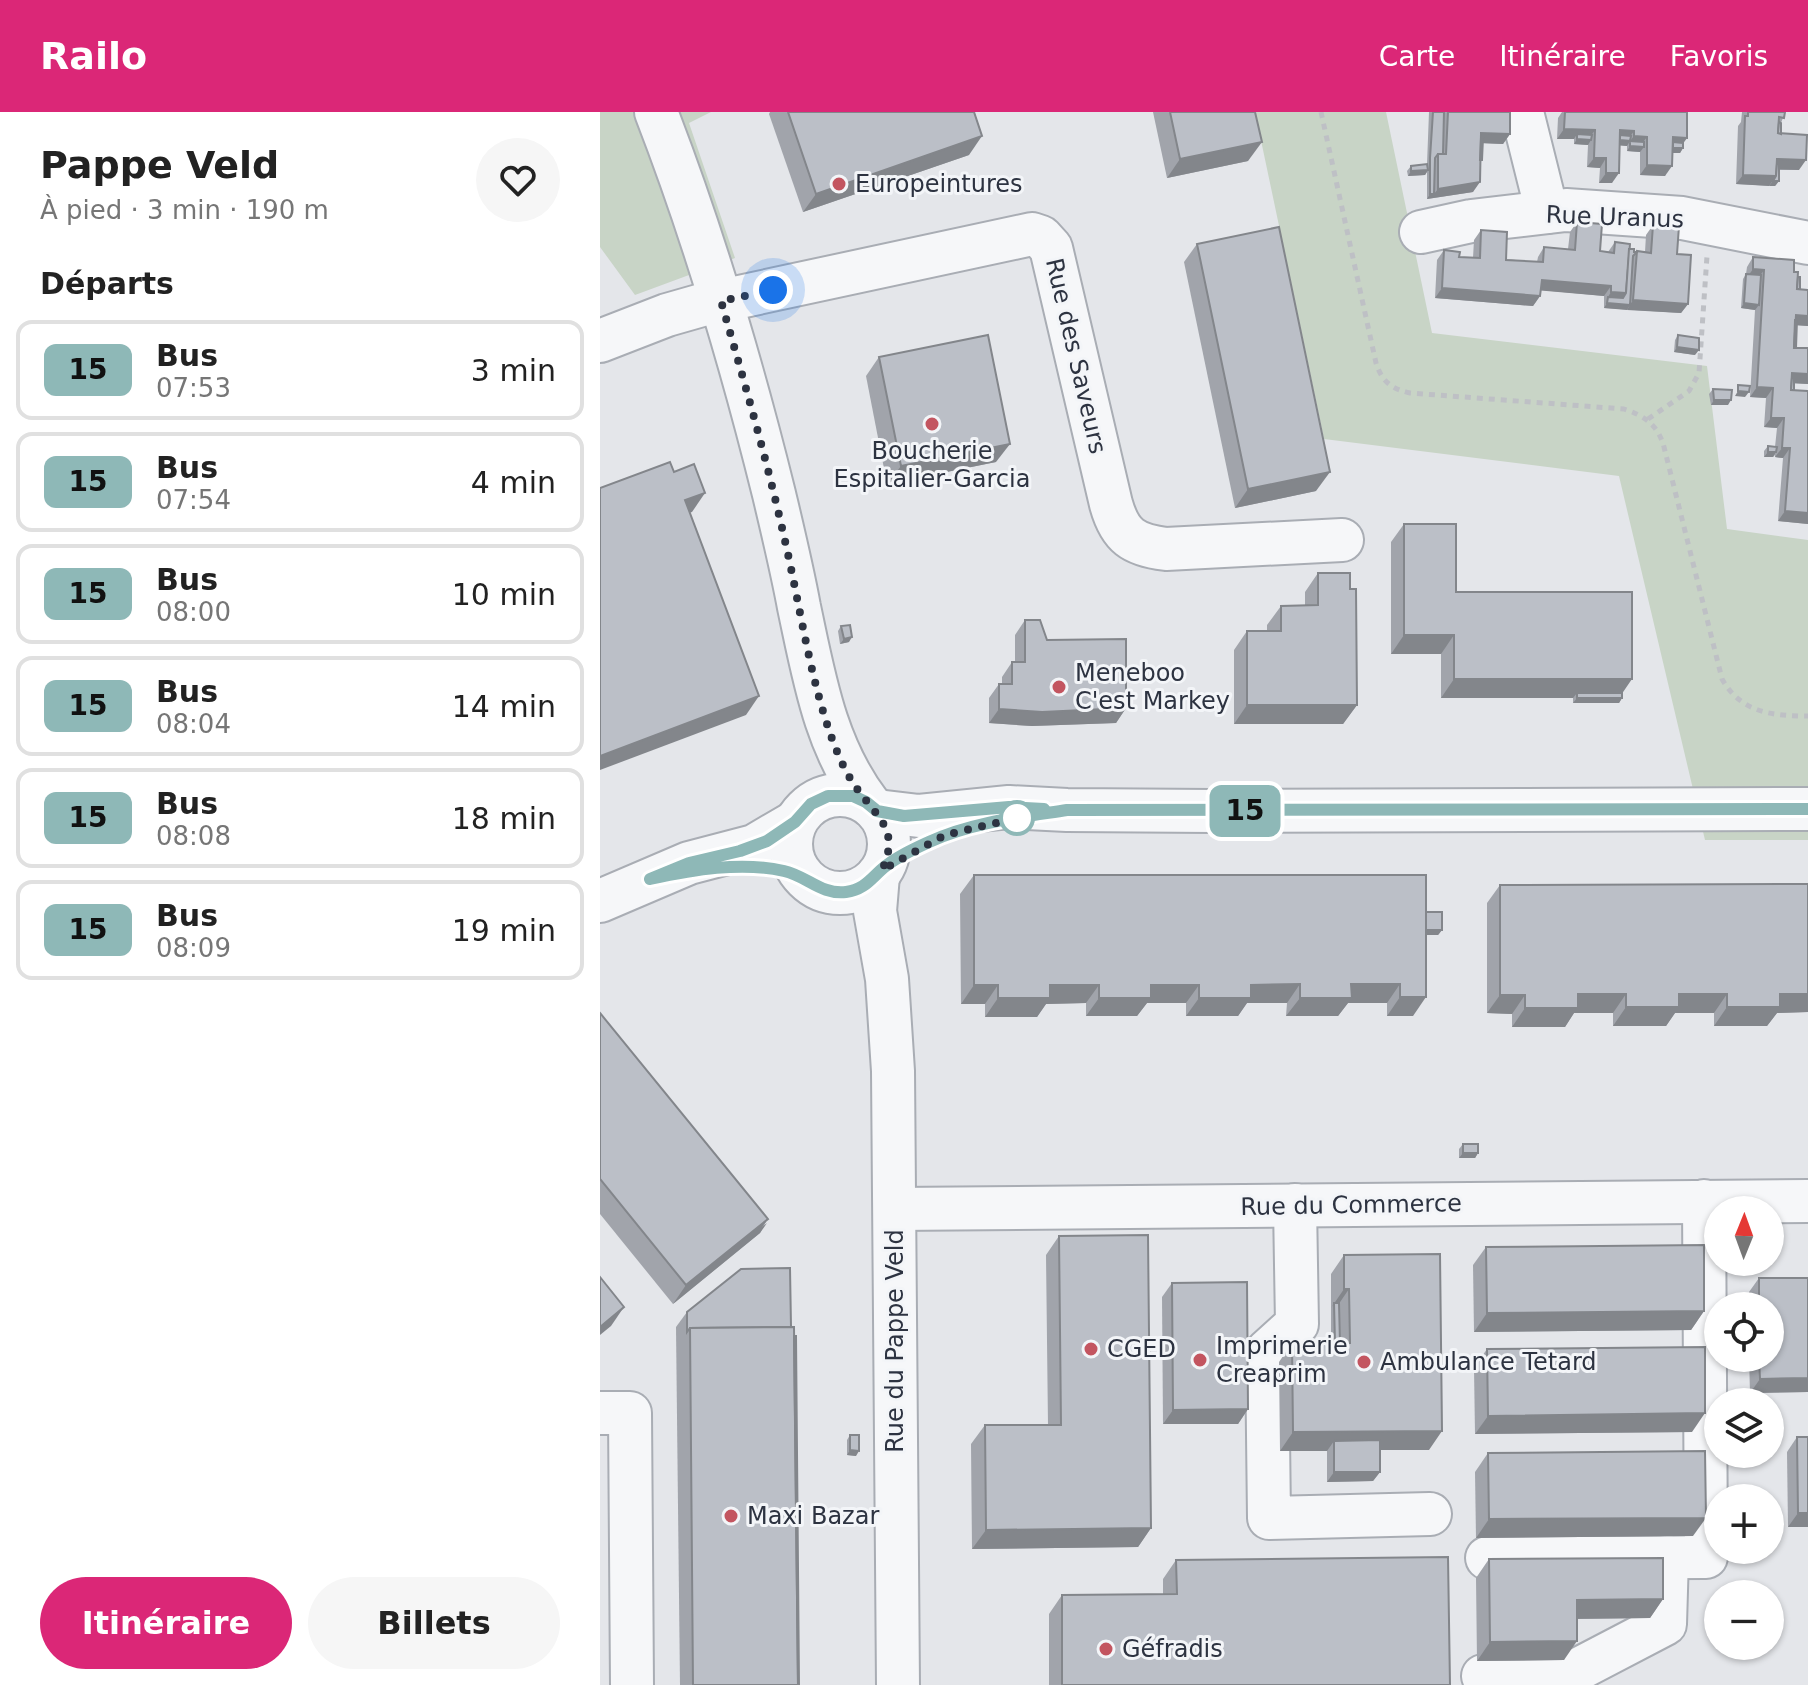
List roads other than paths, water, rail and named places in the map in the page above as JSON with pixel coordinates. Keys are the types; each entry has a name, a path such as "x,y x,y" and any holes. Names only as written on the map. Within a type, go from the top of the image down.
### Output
{"street":[{"path":"656,112 721,301 774,494 814,679 842,763 884,823 889,839 887,857 880,872"},
{"path":"1522,112 1547,212"},
{"name":"Rue Uranus","path":"1421,232 1471,221 1547,212 1616,213 1710,222 1808,243"},
{"name":"Rue des Saveurs","path":"600,341 667,315 721,301 1025,234 1041,237 1051,248 1111,504 1118,525 1125,534 1142,544 1166,549 1342,540"},
{"path":"812,883 795,864 791,835 803,813 818,763 814,679"},
{"path":"600,901 689,863 754,846 803,813 838,795 853,796 873,808 919,816 1009,807 1067,810 1808,809"},
{"path":"650,879 705,870 777,870 836,893 850,892 867,885 880,872 919,847 953,833 1009,819 1067,810"},
{"name":"Rue du Pappe Veld","path":"880,872 875,911 885,967 892,1045 898,1685"},
{"name":"Rue du Pappe Veld","path":"812,883 846,914 866,942 888,998"},
{"name":"Rue du Commerce","path":"895,1209 1704,1201"},
{"name":"Rue du Commerce","path":"1784,1201 1808,1201"},
{"path":"1295,1205 1297,1324 1267,1351 1269,1518 1430,1514"},
{"path":"1487,1558 1706,1557 1704,1276"},
{"path":"600,1413 630,1413 632,1685"},
{"path":"1483,1676 1573,1672 1665,1624 1667,1557"}],"place":[{"name":"Europeintures","path":"839,184"},
{"name":"Boucherie Espitalier-Garcia","path":"932,424"},
{"name":"Meneboo C'est Markey","path":"1059,687"},
{"name":"CGED","path":"1091,1349"},
{"name":"Imprimerie Creaprim","path":"1200,1360"},
{"name":"Ambulance Tetard","path":"1364,1362"},
{"name":"Maxi Bazar","path":"731,1516"},
{"name":"Géfradis","path":"1106,1649"}]}
